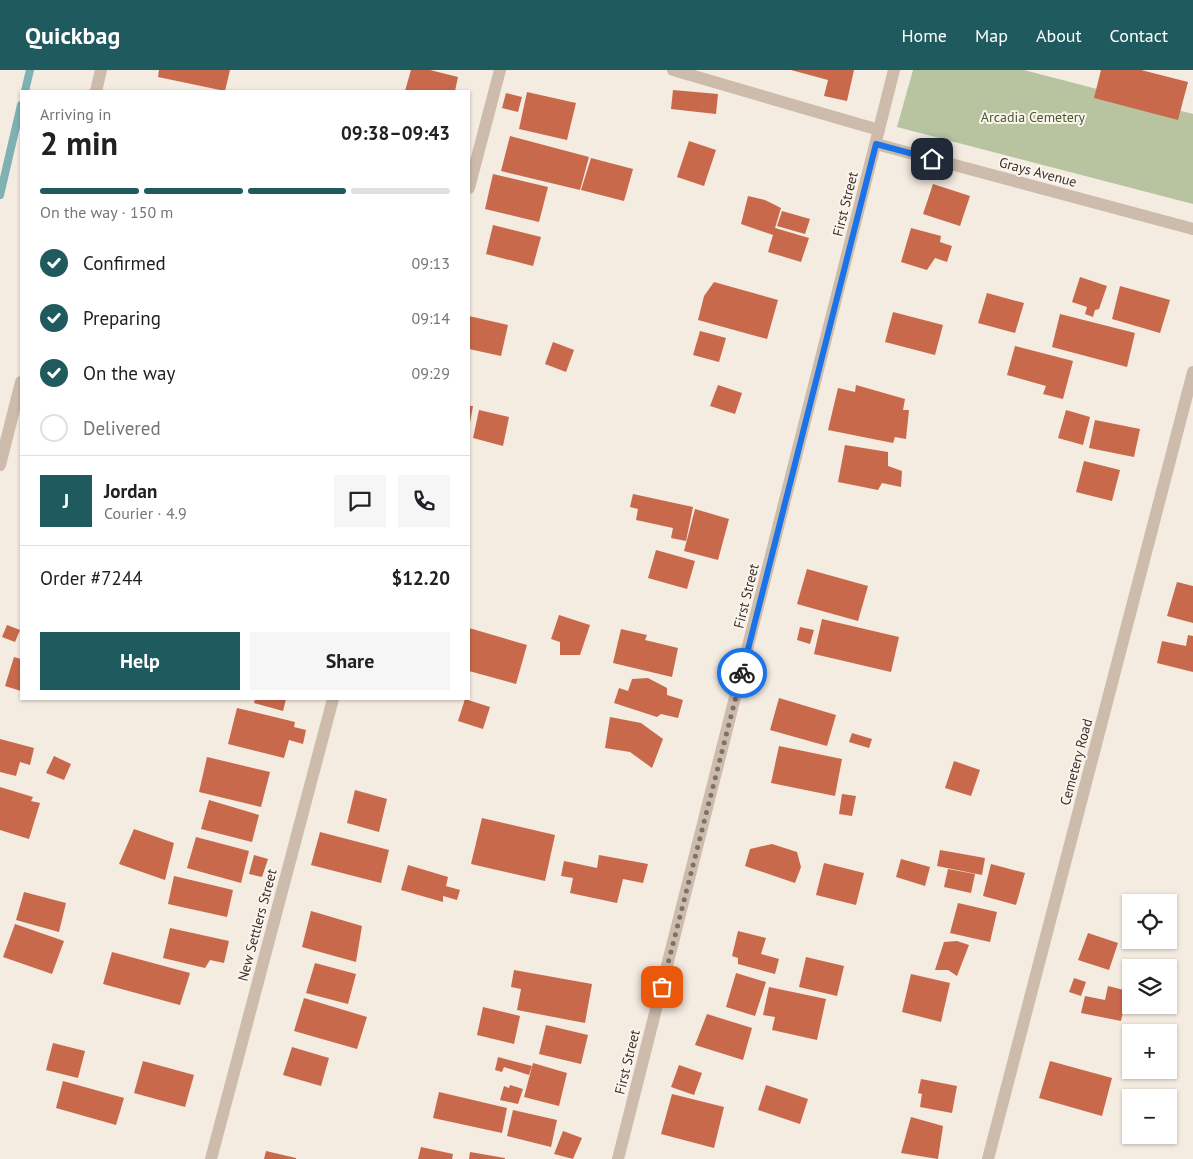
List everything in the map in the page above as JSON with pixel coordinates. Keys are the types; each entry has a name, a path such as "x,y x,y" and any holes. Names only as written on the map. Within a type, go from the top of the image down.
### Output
{"street":[{"path":"96,90 101,70"},
{"path":"470,184 500,70"},
{"path":"673,70 879,130"},
{"name":"First Street","path":"618,1159 894,70"},
{"name":"Grays Avenue","path":"876,144 1193,229"},
{"name":"Cemetery Road","path":"988,1159 1193,372"},
{"path":"0,465 20,386"},
{"name":"New Settlers Street","path":"211,1159 333,700"}],"green space":[{"name":"Arcadia Cemetery","path":"913,70 1024,70 1193,114 1193,204 897,127"}],"building":[{"path":"159,70 230,70 225,90 158,77"},
{"path":"411,70 430,70 458,77 455,90 405,90"},
{"path":"791,70 854,70 847,101 824,96 828,80"},
{"path":"1101,70 1141,70 1188,82 1178,120 1094,98"},
{"path":"673,90 718,94 716,114 671,109"},
{"path":"527,92 576,103 567,140 519,129"},
{"path":"506,93 522,97 518,112 502,108"},
{"path":"510,136 589,157 580,190 501,171"},
{"path":"689,141 716,150 704,186 677,177"},
{"path":"591,158 633,169 624,201 581,190"},
{"path":"493,174 548,187 539,222 485,209"},
{"path":"933,184 970,196 960,226 923,214"},
{"path":"748,196 765,200 781,208 775,228 809,238 801,262 768,252 773,235 741,224"},
{"path":"782,211 810,219 805,234 777,226"},
{"path":"493,225 541,237 533,266 486,254"},
{"path":"911,228 941,236 940,242 952,246 947,262 935,258 927,270 901,262"},
{"path":"1080,277 1107,286 1099,309 1095,310 1093,317 1085,314 1087,307 1072,302"},
{"path":"714,282 778,300 767,339 698,320 704,296"},
{"path":"1120,286 1170,300 1160,333 1112,319"},
{"path":"987,293 1024,303 1015,333 978,323"},
{"path":"893,312 943,325 935,355 885,342"},
{"path":"1060,314 1135,333 1127,367 1052,347"},
{"path":"470,316 508,325 501,356 470,349"},
{"path":"700,331 726,338 719,362 693,355"},
{"path":"553,342 574,350 566,372 545,364"},
{"path":"1015,346 1073,361 1063,399 1043,394 1046,386 1007,375"},
{"path":"718,385 742,393 735,414 710,406"},
{"path":"856,385 905,399 903,410 909,410 906,439 895,437 893,443 828,430 838,388 855,392"},
{"path":"470,406 473,406 470,423"},
{"path":"479,410 509,417 503,446 473,438"},
{"path":"1066,410 1090,417 1083,445 1058,438"},
{"path":"1095,420 1140,429 1134,457 1089,448"},
{"path":"845,445 888,452 888,466 902,471 901,487 882,483 878,490 838,482"},
{"path":"1084,461 1120,470 1112,501 1076,492"},
{"path":"633,494 693,507 686,541 671,538 673,528 636,520 638,509 630,507"},
{"path":"695,509 729,519 718,560 684,551"},
{"path":"656,550 695,561 687,589 648,578"},
{"path":"807,569 868,586 858,621 797,604"},
{"path":"1177,582 1193,586 1193,623 1167,616"},
{"path":"559,615 590,625 580,655 560,655 560,642 551,639"},
{"path":"822,619 899,637 891,672 814,654"},
{"path":"7,625 20,630 15,642 2,637"},
{"path":"800,627 814,630 810,644 797,640"},
{"path":"470,628 527,645 516,684 470,671"},
{"path":"621,629 647,635 645,640 678,648 672,677 613,663"},
{"path":"1188,635 1193,636 1193,672 1157,663 1162,641 1186,646"},
{"path":"14,657 20,659 20,691 5,686"},
{"path":"648,678 667,688 667,695 683,700 678,718 661,714 657,717 614,703 619,688 628,691 632,679"},
{"path":"779,698 836,715 827,746 770,730"},
{"path":"255,700 286,700 283,711 254,703"},
{"path":"465,700 490,707 483,729 458,721"},
{"path":"237,708 295,722 294,727 306,730 303,744 289,740 284,758 228,744"},
{"path":"610,717 641,723 663,739 652,768 630,752 605,748"},
{"path":"852,733 872,739 869,748 849,742"},
{"path":"0,739 34,748 30,765 20,762 16,776 0,772"},
{"path":"779,746 842,759 835,796 771,783"},
{"path":"54,756 71,764 64,780 46,773"},
{"path":"207,757 270,772 261,807 199,792"},
{"path":"954,761 980,770 971,796 945,788"},
{"path":"0,787 33,797 31,801 40,803 29,839 0,830"},
{"path":"355,790 387,799 379,832 347,823"},
{"path":"842,794 856,796 852,816 839,814"},
{"path":"209,800 259,815 252,842 201,829"},
{"path":"482,818 555,835 545,881 471,864"},
{"path":"134,829 174,843 165,880 119,864"},
{"path":"320,832 389,850 381,883 311,865"},
{"path":"196,837 249,851 241,883 187,868"},
{"path":"772,844 797,852 801,867 795,883 745,866 750,849"},
{"path":"940,850 985,858 982,875 937,866"},
{"path":"254,855 268,859 262,877 249,874"},
{"path":"599,855 648,864 643,883 623,879 617,903 570,893 573,878 561,876 564,861 597,868"},
{"path":"901,859 930,867 925,886 896,877"},
{"path":"824,863 864,873 856,905 816,895"},
{"path":"991,864 1025,873 1016,905 983,896"},
{"path":"408,865 448,877 446,886 460,890 457,900 443,896 443,902 401,890"},
{"path":"948,869 975,874 971,893 944,887"},
{"path":"174,876 233,890 227,917 168,904"},
{"path":"24,892 66,903 59,932 16,920"},
{"path":"958,903 997,912 990,942 950,933"},
{"path":"311,911 362,926 356,962 302,947"},
{"path":"15,924 64,941 52,974 3,957"},
{"path":"170,928 229,941 224,963 210,960 205,968 163,958"},
{"path":"738,931 766,938 761,954 779,959 775,974 738,964 738,958 732,956"},
{"path":"1088,933 1118,943 1109,970 1078,960"},
{"path":"957,941 969,945 957,976 948,970 935,970 944,942"},
{"path":"112,952 190,973 180,1005 103,984"},
{"path":"806,957 844,966 837,996 799,987"},
{"path":"315,963 356,974 348,1004 306,993"},
{"path":"514,970 592,984 585,1023 517,1010 521,989 511,987"},
{"path":"736,973 766,982 755,1016 726,1007"},
{"path":"911,974 950,983 941,1022 902,1012"},
{"path":"1074,978 1086,982 1081,996 1069,992"},
{"path":"1108,986 1122,990 1121,1021 1081,1013 1085,996 1105,1000"},
{"path":"769,987 826,999 817,1040 772,1030 775,1017 763,1015"},
{"path":"304,998 367,1017 357,1049 294,1031"},
{"path":"483,1007 520,1016 514,1044 477,1035"},
{"path":"707,1014 752,1028 743,1060 695,1045"},
{"path":"546,1025 588,1035 581,1064 539,1054"},
{"path":"53,1043 85,1051 78,1078 46,1070"},
{"path":"292,1047 329,1058 321,1086 283,1075"},
{"path":"498,1057 532,1066 529,1075 504,1067 502,1072 495,1070"},
{"path":"143,1061 194,1075 185,1107 134,1093"},
{"path":"1050,1061 1112,1078 1102,1116 1039,1098"},
{"path":"533,1063 567,1073 559,1106 524,1097"},
{"path":"679,1065 702,1073 694,1095 671,1087"},
{"path":"921,1079 957,1086 952,1113 920,1107 922,1094 918,1093"},
{"path":"63,1081 124,1098 116,1125 56,1108"},
{"path":"510,1085 523,1089 518,1104 500,1100 504,1086 509,1088"},
{"path":"766,1085 808,1099 800,1124 758,1110"},
{"path":"439,1092 507,1108 502,1133 433,1118"},
{"path":"672,1094 724,1107 714,1148 661,1134"},
{"path":"513,1110 557,1120 551,1147 507,1136"},
{"path":"911,1117 943,1126 938,1159 901,1153"},
{"path":"563,1131 582,1138 573,1159 554,1154"},
{"path":"421,1147 453,1154 452,1159 418,1159"},
{"path":"266,1151 296,1158 296,1159 264,1159"},
{"path":"470,1152 505,1158 505,1159 469,1159"}],"waterway":[{"path":"25,90 30,70"},
{"path":"0,195 20,109"}],"way so far":[{"path":"662,987 742,673"}],"route":[{"path":"742,673 876,144 932,159"}]}
